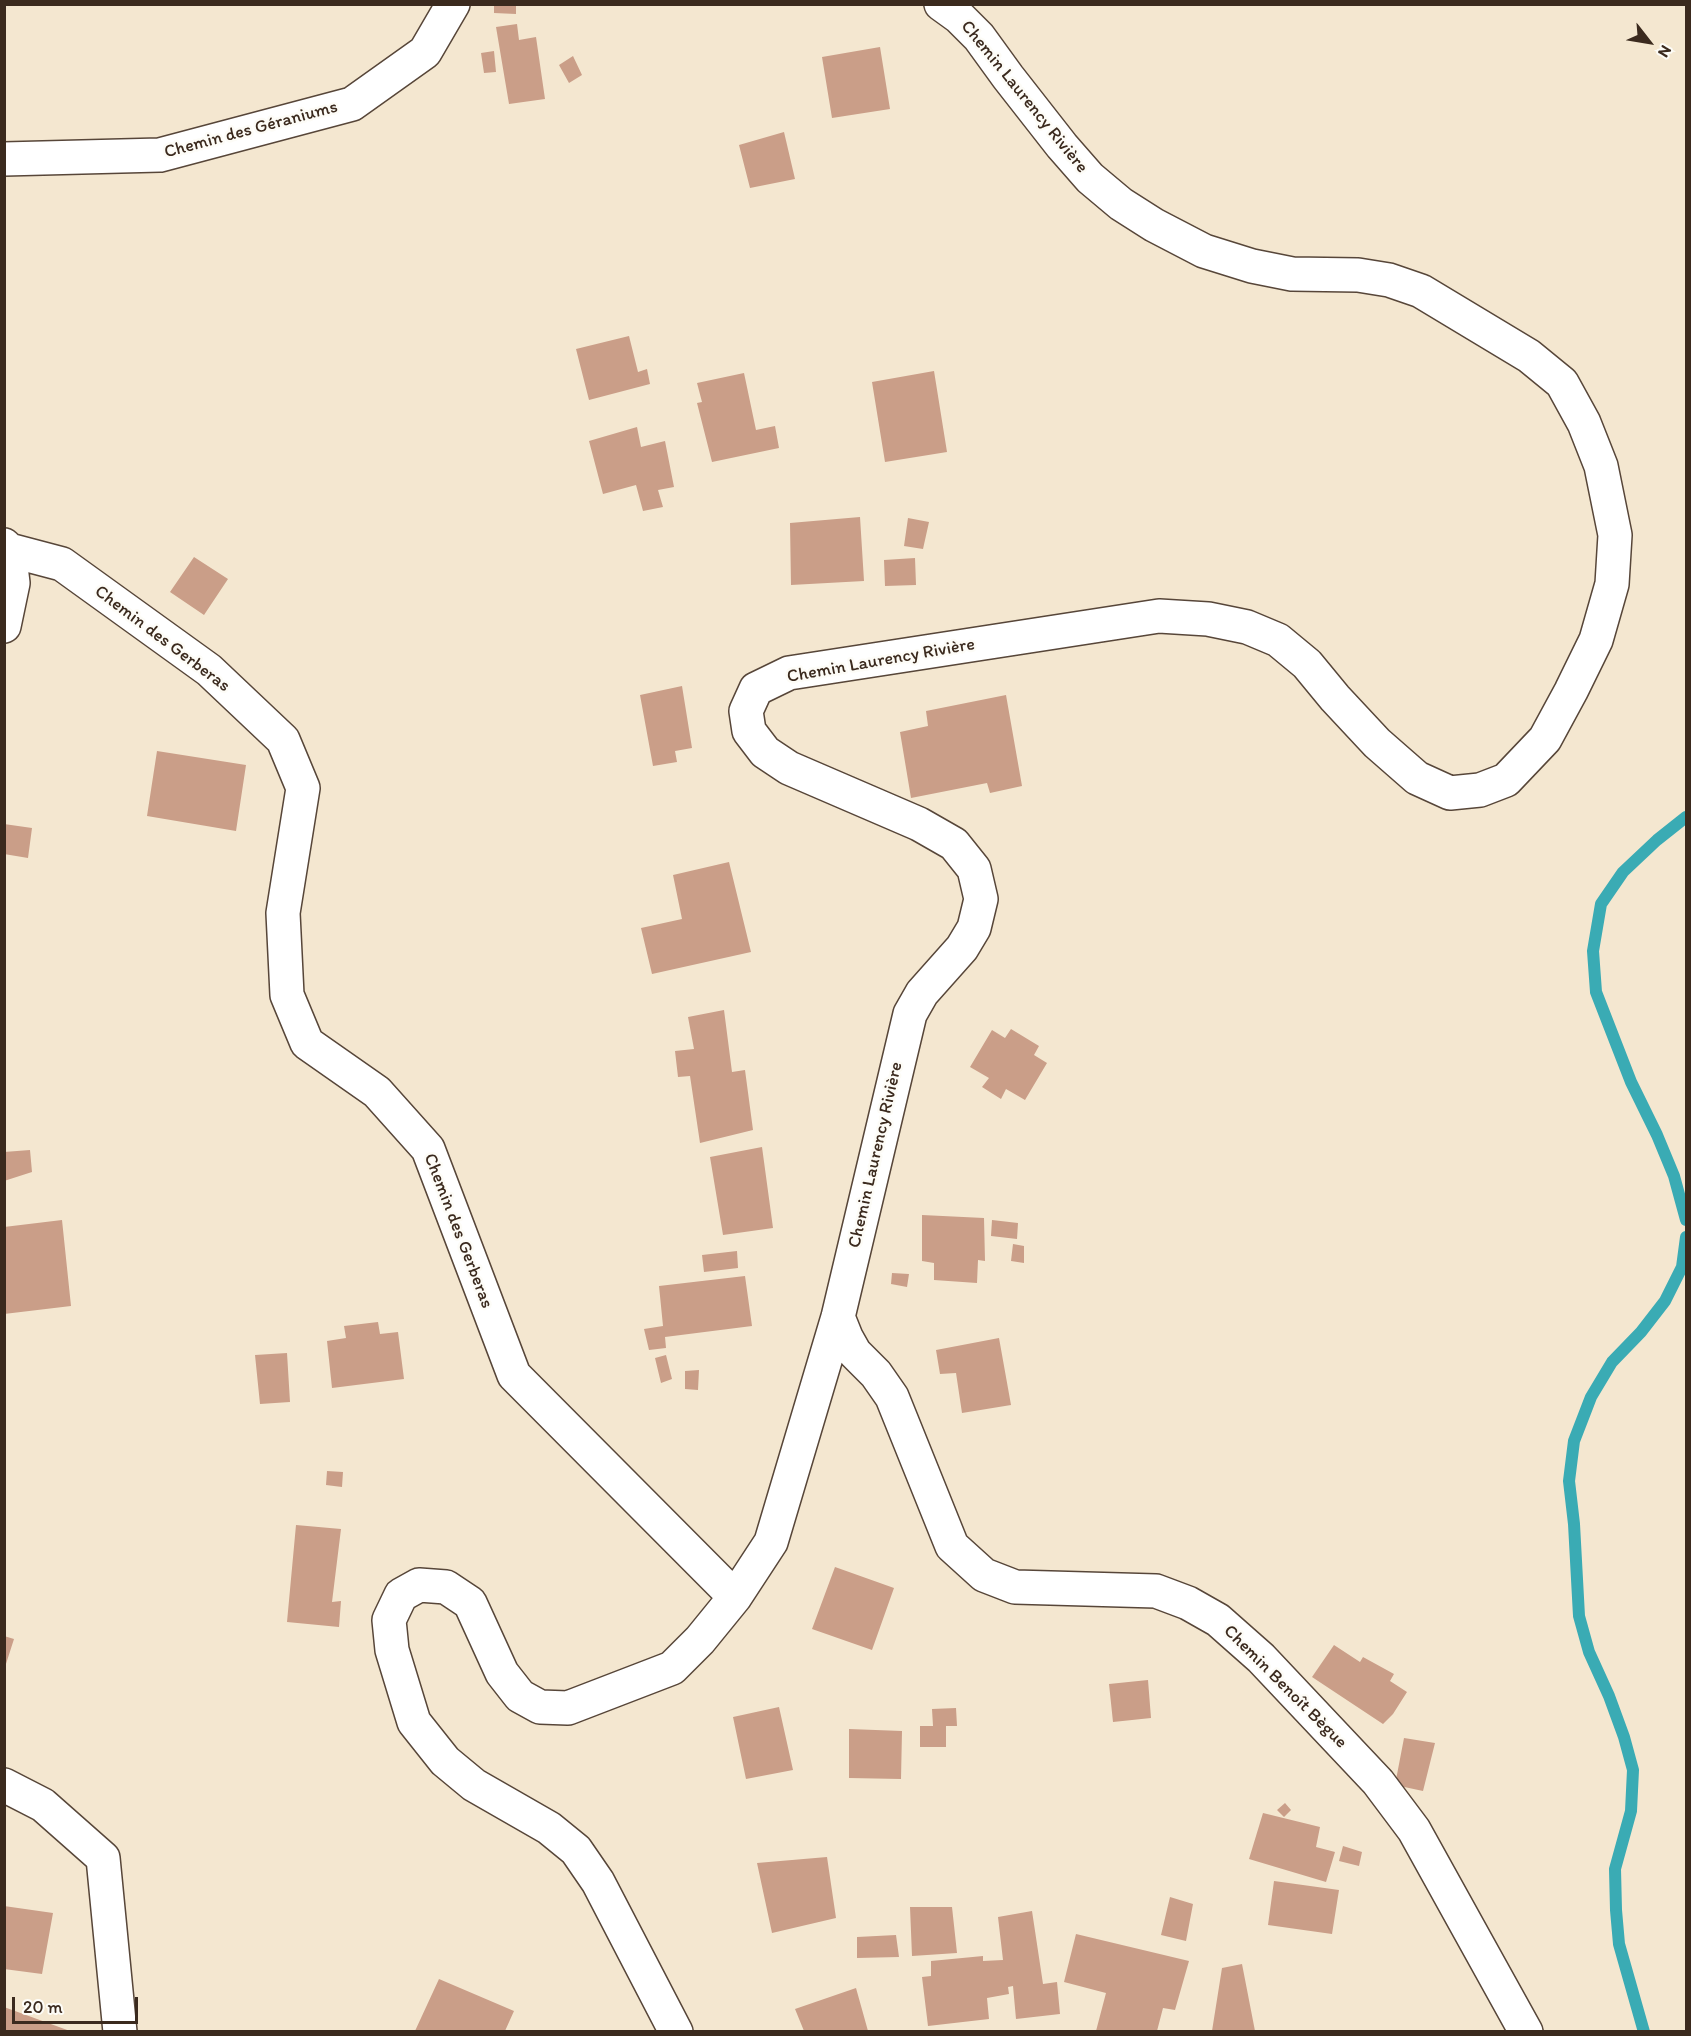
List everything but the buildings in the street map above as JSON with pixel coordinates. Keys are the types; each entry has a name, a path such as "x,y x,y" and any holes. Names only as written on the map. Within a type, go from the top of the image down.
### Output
{"street":[{"name":"Chemin des Géraniums","path":"4,159 160,155 352,104 425,52 453,4"},
{"name":"Chemin Laurency Rivière","path":"675,2031 598,1882 576,1850 549,1828 474,1785 445,1761 414,1722 392,1650 389,1620 401,1595 419,1585 446,1587 470,1603 502,1673 520,1696 540,1707 568,1708 672,1668 700,1640 735,1597 771,1542 838,1317 910,1014 922,993 963,948 974,928 981,899 974,869 954,844 919,824 789,768 765,752 749,730 746,711 756,689 789,673 1159,616 1208,619 1247,627 1278,640 1306,664 1377,743 1417,778 1450,793 1480,790 1506,780 1545,739 1596,640 1612,584 1615,535 1601,466 1584,423 1562,383 1529,356 1420,291 1389,280 1358,275 1292,274 1252,266 1204,251 1154,225 1121,204 1090,178 1014,86 979,38 959,17 941,4"},
{"path":"4,626 13,583 7,547"},
{"name":"Chemin des Gerberas","path":"7,547 62,564 209,670 283,740 303,788 283,913 287,995 307,1042 377,1092 428,1149 514,1375 735,1597"},
{"name":"Chemin Benoît Bègue","path":"838,1317 855,1353 876,1374 892,1397 952,1546 984,1575 1015,1587 1156,1591 1188,1603 1218,1620 1261,1658 1378,1782 1408,1822 1526,2031"},
{"path":"4,1785 43,1805 103,1858 120,2031"}],"waterway":[{"path":"1686,817 1623,872 1601,904 1593,951 1596,992 1631,1082 1674,1176 1686,1220"},
{"path":"1644,2032 1619,1944 1616,1910 1615,1869 1631,1811 1633,1770 1609,1696 1589,1652 1579,1616 1574,1524 1569,1481 1574,1441 1591,1397 1612,1362 1641,1332 1665,1301 1682,1267 1686,1237"}]}
